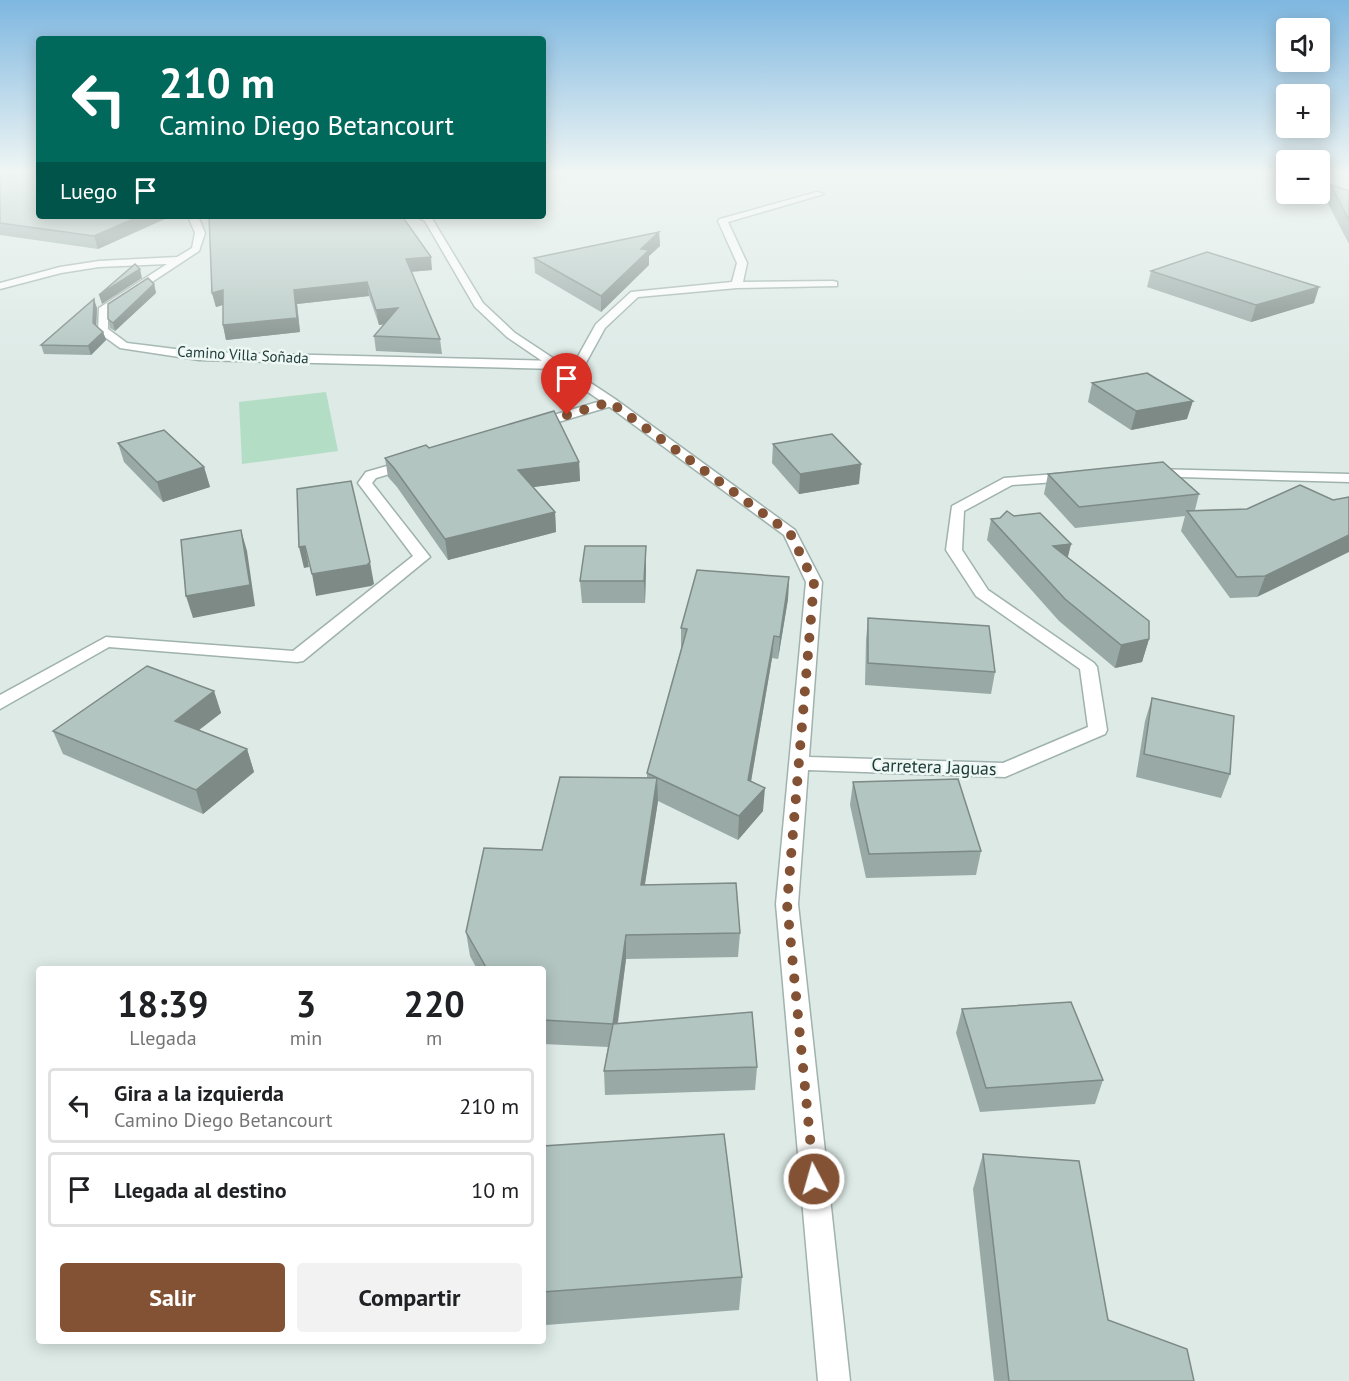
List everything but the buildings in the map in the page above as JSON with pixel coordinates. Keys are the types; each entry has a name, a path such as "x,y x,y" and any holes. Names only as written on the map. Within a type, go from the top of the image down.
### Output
{"street":[{"name":"Camino Villa Soñada","path":"199,238 196,249 103,310 102,330 124,346 200,356 565,371"},
{"path":"440,238 479,305 511,335 610,402 790,533 814,582 787,904 834,1381"},
{"path":"731,238 742,262 736,285"},
{"path":"0,286 60,270 99,264 181,260"},
{"path":"565,371 600,326 635,294 736,285 833,284"},
{"path":"519,430 610,402"},
{"path":"0,703 106,642 297,657 422,557 365,483 371,475 428,458"},
{"path":"1138,473 1349,478"},
{"name":"Carretera Jaguas","path":"798,763 1005,770 1098,730 1088,668 982,593 954,550 957,509 1008,481 1091,475"}],"green space":[{"path":"326,392 338,451 242,464 239,402"}],"route":[{"path":"567,415 610,402 790,533 814,582 787,904 814,1179"}]}
